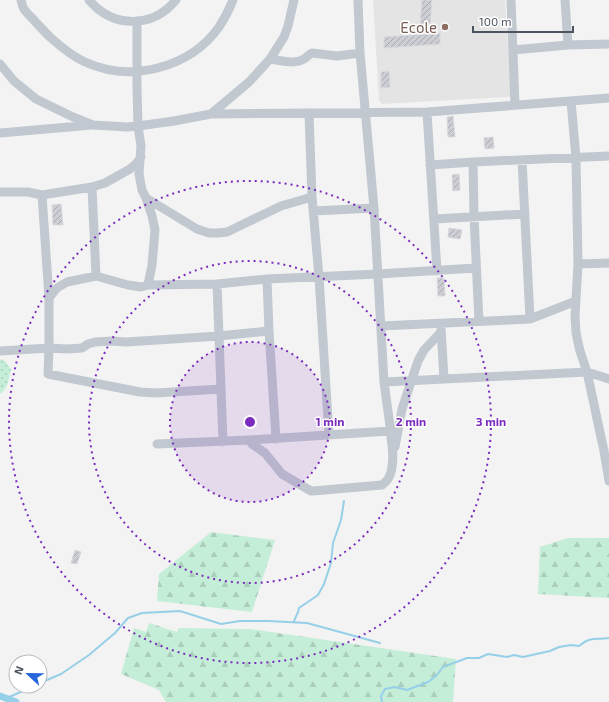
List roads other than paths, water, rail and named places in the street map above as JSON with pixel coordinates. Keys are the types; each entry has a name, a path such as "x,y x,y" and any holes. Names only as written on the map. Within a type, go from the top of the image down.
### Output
{"street":[{"path":"21,0 24,9 45,33 71,54 102,68 136,72 155,69 173,63 190,54 205,42 218,28 228,12 233,0"},
{"path":"89,0 110,17 131,22 152,18 162,13 176,0"},
{"path":"211,114 249,82 270,59 284,37 294,0"},
{"path":"358,0 360,53 374,208 384,382 393,454 392,468"},
{"path":"511,0 515,106"},
{"path":"565,0 568,45"},
{"path":"137,21 136,72 138,126 141,146 139,174 142,190 152,216 155,230 152,265 148,285"},
{"path":"513,50 568,45 609,44"},
{"path":"270,59 298,62 305,59 312,53 337,56 360,53"},
{"path":"0,64 14,81 36,99 73,117 93,124 127,127 174,121 211,114 427,112 609,98"},
{"path":"571,101 576,158 578,264 575,316 576,333 607,450 609,481"},
{"path":"427,112 436,271"},
{"path":"309,113 312,197 319,277 328,435"},
{"path":"0,133 77,127 93,124"},
{"path":"430,165 609,156"},
{"path":"0,192 28,192 42,195 92,187 114,178 130,169 136,164 140,157"},
{"path":"522,160 530,319"},
{"path":"473,162 479,321"},
{"path":"92,187 96,276"},
{"path":"42,195 49,298 48,374 62,378 140,392 156,393 221,389"},
{"path":"146,198 197,229 209,233 218,233 227,232 281,206 312,197"},
{"path":"314,211 374,208"},
{"path":"434,219 525,214"},
{"path":"578,264 609,263"},
{"path":"49,298 57,288 66,282 96,276 141,287 148,285 217,284 476,268"},
{"path":"267,280 276,439"},
{"path":"217,284 223,442"},
{"path":"381,326 440,327 479,321 530,319 576,302"},
{"path":"440,327 444,379"},
{"path":"249,440 252,444 265,453 282,474 311,491 382,486 388,478 394,464 402,409 418,361 440,327"},
{"path":"0,351 49,348 82,348 95,342 126,342 269,331"},
{"path":"384,382 587,372 609,379"},
{"path":"157,444 223,442 390,431"}],"waterway":[{"path":"294,621 299,608 318,595 324,584 331,563 333,543 341,520 344,501"},
{"path":"48,680 61,674 89,655 115,633 128,618 142,613 180,611 221,624 240,621 307,623 380,643"},
{"path":"382,702 381,696 385,689 395,687 407,690 428,682 436,676 443,667 467,658 479,658 488,654 507,657 514,655 523,657 550,651 559,647 571,645 579,646 593,639 609,638"},
{"path":"7,698 16,694"},
{"path":"0,696 16,702"}],"place":[{"name":"Ecole","path":"445,27"}]}
